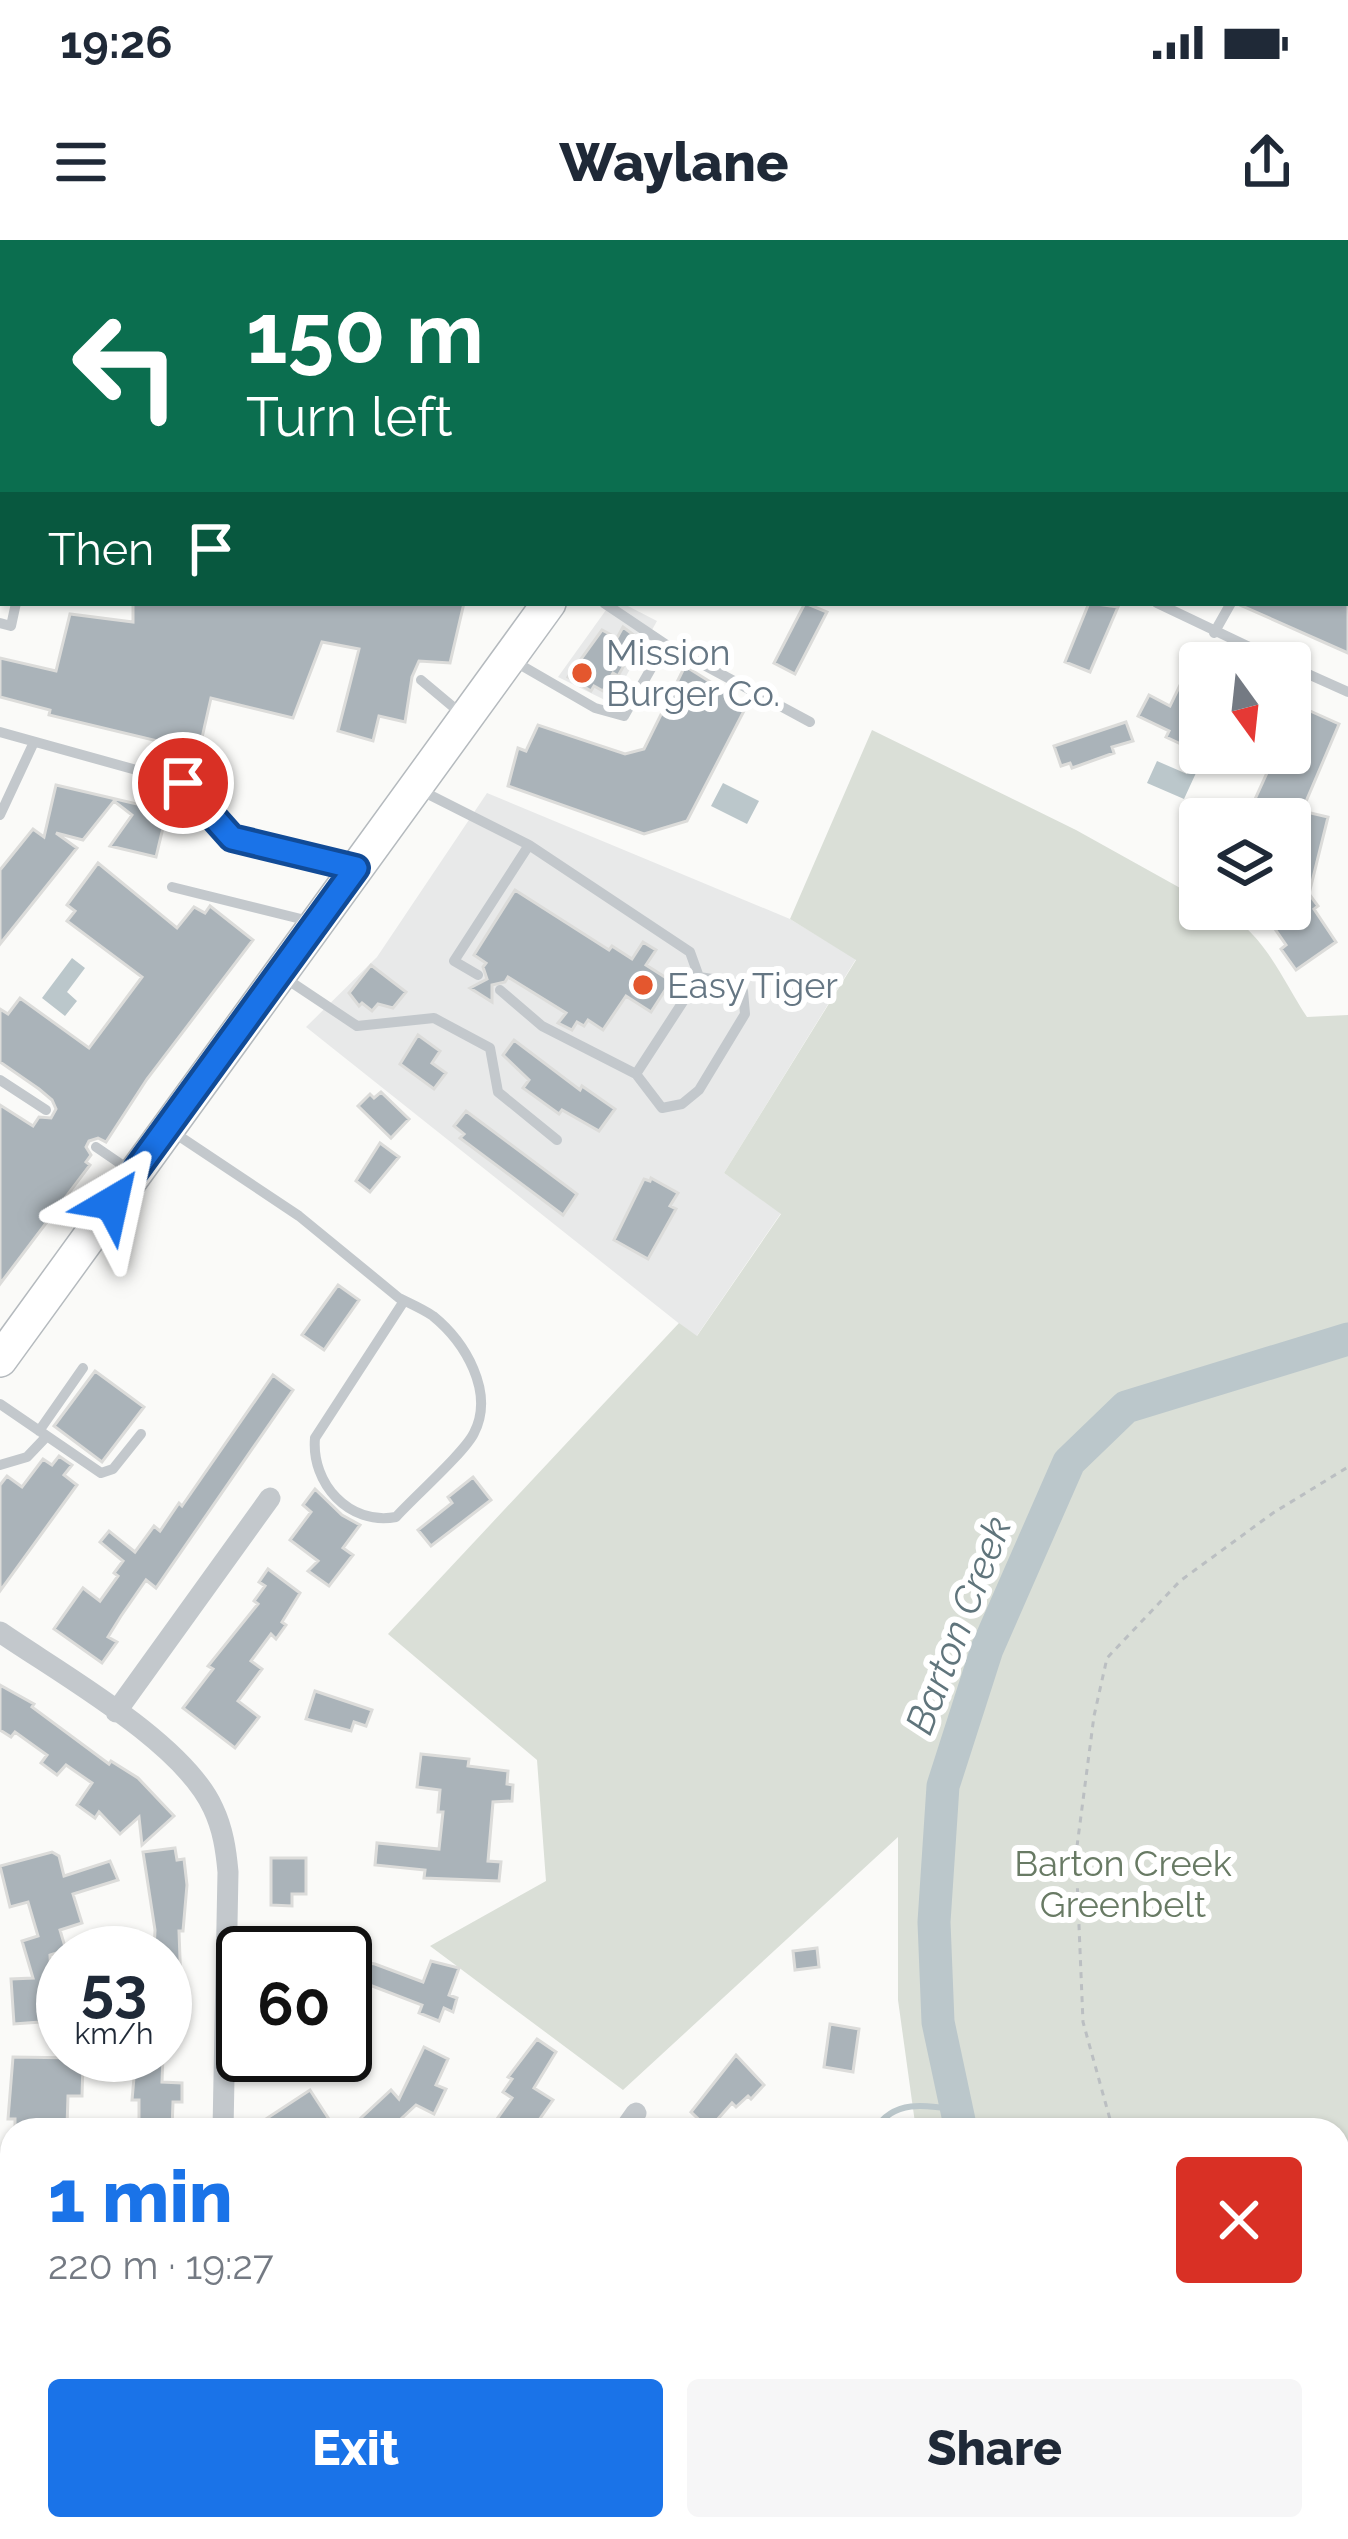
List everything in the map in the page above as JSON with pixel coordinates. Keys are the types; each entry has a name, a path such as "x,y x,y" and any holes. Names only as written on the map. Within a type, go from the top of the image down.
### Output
{"main road":[{"path":"0,1360 466,718 539,608"}],"street":[{"path":"116,1712 270,1498"},
{"path":"0,1632 116,1712 178,1760 197,1781 225,1840 230,1926"},
{"path":"225,2118 229,2082"}],"lane":[{"path":"0,623 11,626 15,606"},
{"path":"608,606 665,644 810,722"},
{"path":"1163,606 1235,642"},
{"path":"1214,633 1230,606"},
{"path":"509,658 596,708 624,716 665,644"},
{"path":"1311,675 1348,692"},
{"path":"421,680 466,718"},
{"path":"0,732 183,783 232,838 356,868"},
{"path":"0,815 34,742"},
{"path":"416,787 529,845 690,952 699,977"},
{"path":"478,976 454,961 529,845"},
{"path":"172,887 316,923"},
{"path":"279,974 357,1026 434,1018 490,1048 498,1092 556,1140"},
{"path":"636,1074 699,977"},
{"path":"500,990 542,1026 636,1074 662,1108 682,1104 699,1090 745,1014 743,991 732,982 699,977"},
{"path":"0,1080 46,1110"},
{"path":"167,1128 299,1216 404,1300 434,1316 476,1370 483,1395 474,1433 396,1517 379,1520 357,1513 323,1484 315,1465 315,1438 404,1300"},
{"path":"97,1147 134,1173"},
{"path":"0,1466 27,1457 82,1368"},
{"path":"0,1405 101,1473 112,1469 141,1434"}],"path":[{"path":"1110,2118 1083,2022 1076,1854 1094,1716 1107,1658 1180,1581 1273,1513 1348,1467"}],"shaded area":[{"path":"609,606 628,606 657,621 611,703 558,677"},
{"path":"1157,761 1179,774 1195,774 1184,798 1147,783"},
{"path":"723,783 759,801 747,824 711,806"},
{"path":"487,793 790,919 856,959 724,1173 781,1213 696,1337 306,1027 377,957"},
{"path":"72,958 85,968 67,992 77,1001 65,1016 42,998"}],"green space":[{"name":"Barton Creek Greenbelt","path":"872,730 1076,830 1179,887 1179,930 1248,930 1307,1017 1348,1015 1348,2118 914,2118 898,2000 898,1837 623,2090 430,1946 546,1881 537,1760 388,1634 679,1323 697,1336 781,1214 724,1173 856,960 790,919"}],"building":[{"path":"133,606 463,606 450,663 419,661 405,722 379,716 373,741 338,731 359,649 322,642 293,718 211,698 199,751 49,715 50,710 0,697 0,658 56,671 70,614 133,622"},
{"path":"803,606 827,612 795,674 774,663"},
{"path":"1088,606 1118,607 1090,672 1065,662"},
{"path":"1242,606 1348,606 1348,653"},
{"path":"623,627 639,639 618,676 613,673 603,691 594,686 591,691 568,677 602,630 617,638"},
{"path":"685,666 747,705 687,821 644,834 508,786 518,748 526,751 538,725 625,754 644,749"},
{"path":"1179,687 1179,743 1166,737 1169,731 1138,716 1149,695 1170,706"},
{"path":"1311,711 1339,724 1308,798 1256,798 1266,774 1311,774"},
{"path":"1126,722 1133,741 1072,768 1070,763 1061,766 1054,746"},
{"path":"56,785 167,811 156,857 110,846 132,815 114,801 83,840 56,833 77,848 0,944 0,870 33,829 44,837"},
{"path":"1311,813 1328,817 1311,886"},
{"path":"98,863 177,928 194,907 205,913 210,906 253,940 147,1079 106,1142 89,1141 86,1147 91,1155 86,1162 90,1165 0,1284 0,1105 33,1126 39,1117 51,1118 56,1109 39,1089 0,1062 0,1009 8,1014 20,998 89,1048 142,977 67,921 75,911 67,905"},
{"path":"515,890 609,950 612,946 632,959 643,942 656,950 646,965 671,981 651,1012 626,996 603,1030 588,1020 584,1026 577,1022 572,1030 558,1023 566,1013 508,977 492,985 492,1002 470,988 487,979 486,963 474,955"},
{"path":"1311,897 1336,942 1296,970 1281,949 1286,945 1276,930 1311,930"},
{"path":"371,965 406,992 393,1008 378,1004 372,1011 362,1003 359,1006 349,993"},
{"path":"418,1035 440,1051 432,1063 446,1073 434,1089 400,1064"},
{"path":"514,1040 580,1090 582,1086 615,1109 599,1131 562,1110 559,1114 523,1088 529,1080 503,1055"},
{"path":"381,1092 409,1119 391,1138 358,1106 370,1094 374,1098"},
{"path":"466,1111 577,1194 563,1215 460,1138 464,1134 454,1126"},
{"path":"380,1143 399,1157 370,1192 356,1181"},
{"path":"644,1179 678,1193 670,1206 676,1209 648,1259 614,1240"},
{"path":"338,1285 359,1300 324,1350 302,1335"},
{"path":"95,1371 144,1407 102,1462 54,1426"},
{"path":"273,1375 293,1390 156,1588 146,1580 108,1637 117,1642 102,1663 54,1629 83,1588 100,1601 118,1576 114,1573 123,1561 100,1542 109,1531 135,1552 154,1526 160,1531"},
{"path":"59,1456 72,1465 64,1475 77,1485 0,1591 0,1485 7,1476 22,1487 43,1459 52,1465"},
{"path":"473,1477 491,1500 431,1546 418,1530 452,1503 448,1497"},
{"path":"315,1489 360,1525 343,1548 353,1555 329,1586 308,1571 318,1561 290,1540 311,1512 303,1505"},
{"path":"268,1569 300,1593 276,1639 271,1634 251,1661 262,1669 238,1701 259,1717 235,1748 183,1708 213,1669 208,1666 258,1604 254,1601 265,1586 259,1582"},
{"path":"0,1685 34,1704 109,1764 138,1778 174,1816 142,1845 139,1817 120,1834 99,1812 95,1818 77,1805 92,1783 66,1765 57,1775 41,1763 47,1755 15,1732 11,1737 0,1730"},
{"path":"315,1691 372,1710 366,1726 354,1722 351,1731 306,1719"},
{"path":"421,1754 469,1759 468,1766 508,1771 512,1801 493,1802 488,1861 501,1862 499,1881 424,1878 425,1870 375,1865 377,1843 439,1849 440,1790 417,1787"},
{"path":"175,1848 177,1860 184,1859 183,1926 154,1926 143,1852"},
{"path":"52,1852 59,1856 64,1876 110,1861 118,1880 73,1894 82,1923 36,1929 28,1902 10,1907 0,1866"},
{"path":"271,1858 306,1858 306,1894 292,1894 292,1906 271,1905"},
{"path":"36,1937 36,2022 14,2024 11,1979 33,1978 22,1941"},
{"path":"817,1948 819,1967 795,1970 793,1951"},
{"path":"431,1961 459,1968 449,1995 457,1998 453,2012 444,2008 439,2021 419,2013 422,2005 372,1986 372,1964 423,1982"},
{"path":"830,2024 859,2029 853,2072 824,2067"},
{"path":"537,2039 556,2052 534,2088 553,2100 540,2118 498,2118 512,2098 503,2092 512,2079 508,2077"},
{"path":"424,2047 448,2059 436,2085 446,2089 434,2114 416,2105 402,2118 361,2118 391,2090 399,2099"},
{"path":"736,2055 764,2085 751,2099 748,2096 736,2107 732,2103 719,2118 697,2118 691,2112"},
{"path":"13,2057 36,2057 36,2082 82,2082 82,2096 68,2096 67,2118 8,2118"},
{"path":"134,2082 182,2083 182,2102 173,2102 172,2118 139,2118 139,2100 132,2100"},
{"path":"310,2090 328,2118 267,2118"}],"waterway":[{"name":"Barton Creek","path":"958,2118 938,2022 934,1922 943,1786 987,1649 1069,1462 1126,1407 1348,1339"},
{"path":"885,2118 901,2109 923,2106 957,2110"}],"place":[{"name":"Mission Burger Co.","path":"582,673"},
{"name":"Easy Tiger","path":"643,985"}],"route":[{"path":"112,1203 356,868 232,838 183,783"}]}
